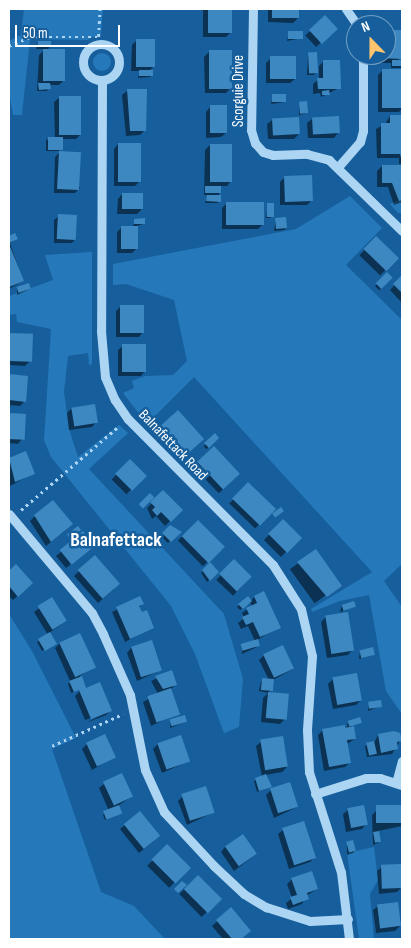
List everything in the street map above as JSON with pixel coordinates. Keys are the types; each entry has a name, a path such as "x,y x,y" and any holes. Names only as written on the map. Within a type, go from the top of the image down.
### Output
{"street":[{"name":"Scorguie Drive","path":"253,9 252,130 255,142 263,152 307,154 329,160 402,231"},
{"path":"98,40 115,49 120,60 113,76 102,80 90,77 83,66 84,54 98,40"},
{"path":"338,168 360,142 363,131 363,65"},
{"name":"Balnafettack Road","path":"102,80 101,358 115,400 128,419 273,565 300,609 312,656 307,752 315,794 336,851 348,920 349,939"},
{"path":"10,516 92,613 134,709 139,748 153,792 164,812 214,866 244,894 266,907 310,921 348,920"},
{"path":"315,794 366,778 399,784 402,761"}],"path":[{"path":"9,46 30,37 98,40 100,9"},
{"path":"10,516 128,419"},
{"path":"52,746 134,709"}],"shaded area":[{"path":"24,9 103,9 101,34 87,40 30,39 22,115 13,115 9,92 9,41 21,35"},
{"path":"98,53 106,53 111,58 109,69 98,71 93,66 93,58"},
{"path":"350,196 382,228 346,265 402,320 402,564 384,581 402,607 402,714 386,691 369,595 340,601 312,612 311,609 372,572 194,377 147,424 123,393 134,388 132,381 145,376 173,375 187,361 174,300 126,284 113,285 113,264 296,229"},
{"path":"402,199 402,213 398,213 390,204"},
{"path":"92,252 92,364 89,365 88,353 68,356 64,392 69,429 78,457 119,425 128,433 89,469 224,614 243,679 239,727 224,733 195,654 171,606 51,457 44,440 51,329 17,322 16,314 9,315 9,296 53,280 45,255"},
{"path":"9,614 32,651 76,738 52,749 101,892 134,906 165,939 9,939"},
{"path":"374,847 378,880 370,894 374,939 359,939 347,853"}],"building":[{"path":"208,9 232,9 232,33 208,33"},
{"path":"272,9 299,9 299,18 272,18"},
{"path":"325,15 338,29 322,44 309,30"},
{"path":"396,30 402,30 401,59 396,59"},
{"path":"288,31 303,31 303,39 288,39"},
{"path":"136,39 155,39 155,67 136,67"},
{"path":"38,41 51,41 51,47 38,47"},
{"path":"43,49 65,49 65,81 43,81"},
{"path":"209,50 232,50 232,89 209,89"},
{"path":"308,52 317,52 318,73 309,73"},
{"path":"270,56 296,56 296,79 270,79"},
{"path":"323,60 340,60 341,89 318,89 317,78 323,78"},
{"path":"396,60 402,60 402,66 392,66 396,65"},
{"path":"382,69 402,69 402,108 382,108"},
{"path":"139,70 153,70 153,76 139,76"},
{"path":"38,83 50,83 51,89 39,90"},
{"path":"127,89 147,89 146,131 130,131"},
{"path":"329,90 330,95 322,95 322,91"},
{"path":"272,94 286,94 286,102 272,102"},
{"path":"59,96 81,96 81,135 59,135"},
{"path":"307,101 308,113 300,114 299,102"},
{"path":"210,105 227,105 227,133 210,133"},
{"path":"390,115 402,115 402,162 400,154 381,154 381,123 390,123"},
{"path":"339,116 340,133 313,134 312,117"},
{"path":"299,117 300,134 273,135 272,118"},
{"path":"48,137 63,137 63,150 48,150"},
{"path":"118,143 141,143 141,182 118,182"},
{"path":"210,144 232,144 232,182 210,182"},
{"path":"59,151 81,152 79,190 57,189"},
{"path":"382,165 402,165 402,200 399,201 392,183 382,183"},
{"path":"312,175 313,201 285,202 284,176"},
{"path":"205,186 221,186 221,193 205,193"},
{"path":"122,193 143,193 143,209 122,209"},
{"path":"207,195 221,195 221,202 206,201"},
{"path":"226,202 264,202 264,225 226,225"},
{"path":"267,203 274,203 274,217 267,217"},
{"path":"58,214 77,215 76,240 57,239"},
{"path":"286,217 287,228 276,229 275,218"},
{"path":"145,218 145,224 134,224 134,219"},
{"path":"121,226 138,226 138,249 121,249"},
{"path":"15,233 18,239 9,243 9,236"},
{"path":"376,236 399,258 387,271 363,249"},
{"path":"9,244 24,281 9,287"},
{"path":"387,272 393,278 381,289 376,283"},
{"path":"402,275 402,293 393,284"},
{"path":"29,283 31,289 18,293 17,287"},
{"path":"120,305 144,305 144,333 120,333"},
{"path":"9,333 33,334 32,362 9,361"},
{"path":"122,344 146,344 146,372 122,372"},
{"path":"9,374 28,376 26,402 9,400"},
{"path":"95,404 98,423 74,427 71,408"},
{"path":"178,410 204,439 187,454 161,425"},
{"path":"9,413 26,414 25,440 9,439"},
{"path":"215,433 219,438 209,448 204,443"},
{"path":"214,446 240,474 223,489 197,462"},
{"path":"26,451 35,474 15,482 9,458"},
{"path":"130,459 147,476 132,491 115,474"},
{"path":"248,482 276,509 260,526 232,499"},
{"path":"163,490 183,510 171,522 161,512 157,516 152,510 155,507 150,502"},
{"path":"150,493 154,497 143,509 139,504"},
{"path":"53,500 73,524 51,542 34,515"},
{"path":"281,507 284,511 275,518 272,514"},
{"path":"283,519 302,538 287,553 268,534"},
{"path":"198,520 225,547 209,563 182,536"},
{"path":"170,525 182,532 171,542 162,533"},
{"path":"78,526 81,530 70,539 67,534"},
{"path":"83,531 95,546 72,565 60,550"},
{"path":"316,549 342,586 327,597 297,562"},
{"path":"95,555 120,584 103,599 78,570"},
{"path":"234,559 252,577 237,592 219,574"},
{"path":"210,562 219,572 210,581 202,570"},
{"path":"16,564 33,583 18,597 9,586 9,571"},
{"path":"264,591 281,628 260,637 253,622 246,625 242,617 249,614 246,608 257,603 254,596"},
{"path":"140,596 144,604 139,606 142,612 147,610 154,628 130,639 116,607"},
{"path":"248,596 252,601 243,609 238,604"},
{"path":"52,597 67,621 52,630 38,606"},
{"path":"354,601 356,607 343,611 342,605"},
{"path":"348,612 354,651 331,654 325,616"},
{"path":"50,632 57,644 45,651 38,639"},
{"path":"80,633 96,667 75,677 59,643"},
{"path":"258,639 260,646 243,651 241,644"},
{"path":"152,640 162,670 141,677 131,647"},
{"path":"283,645 294,669 274,678 263,654"},
{"path":"373,647 375,655 361,658 359,650"},
{"path":"172,670 177,685 163,689 155,676"},
{"path":"357,673 362,701 337,705 332,677"},
{"path":"82,676 86,688 100,682 112,711 91,719 79,690 74,692 69,681"},
{"path":"262,678 274,679 273,691 261,690"},
{"path":"171,688 180,714 156,723 147,696"},
{"path":"268,692 289,694 287,720 266,718"},
{"path":"381,700 382,707 369,709 368,702"},
{"path":"185,715 187,722 172,726 170,719"},
{"path":"360,717 362,723 349,727 348,721"},
{"path":"345,725 345,728 354,726 356,739 347,740 351,763 329,767 322,729"},
{"path":"394,731 400,733 402,741 397,742 398,749 381,753 378,734"},
{"path":"105,734 116,758 97,766 86,743"},
{"path":"181,735 190,761 166,770 157,743"},
{"path":"283,736 288,767 265,770 260,740"},
{"path":"374,741 377,754 369,755 366,743"},
{"path":"122,773 133,797 114,805 103,782"},
{"path":"266,774 272,787 259,791 255,778"},
{"path":"290,782 298,807 278,813 270,788"},
{"path":"206,786 215,813 190,821 181,794"},
{"path":"119,805 122,813 106,819 103,811"},
{"path":"364,805 368,825 351,828 347,808"},
{"path":"376,805 402,805 402,823 376,823"},
{"path":"140,811 160,836 144,849 124,824"},
{"path":"304,821 316,858 294,865 282,828"},
{"path":"379,831 381,842 375,843 373,832"},
{"path":"243,834 257,854 239,866 225,847"},
{"path":"353,840 356,851 349,852 346,842"},
{"path":"167,844 191,868 175,884 151,860"},
{"path":"401,864 402,888 382,889 381,865"},
{"path":"312,871 318,889 307,893 309,899 293,905 290,897 297,895 291,878"},
{"path":"198,875 222,899 208,913 184,889"},
{"path":"182,881 187,885 178,893 174,889"},
{"path":"398,902 401,926 380,928 377,905"},
{"path":"231,907 251,931 241,939 232,939 216,920"}],"district":[{"name":"Balnafettack","path":"116,540"}]}
